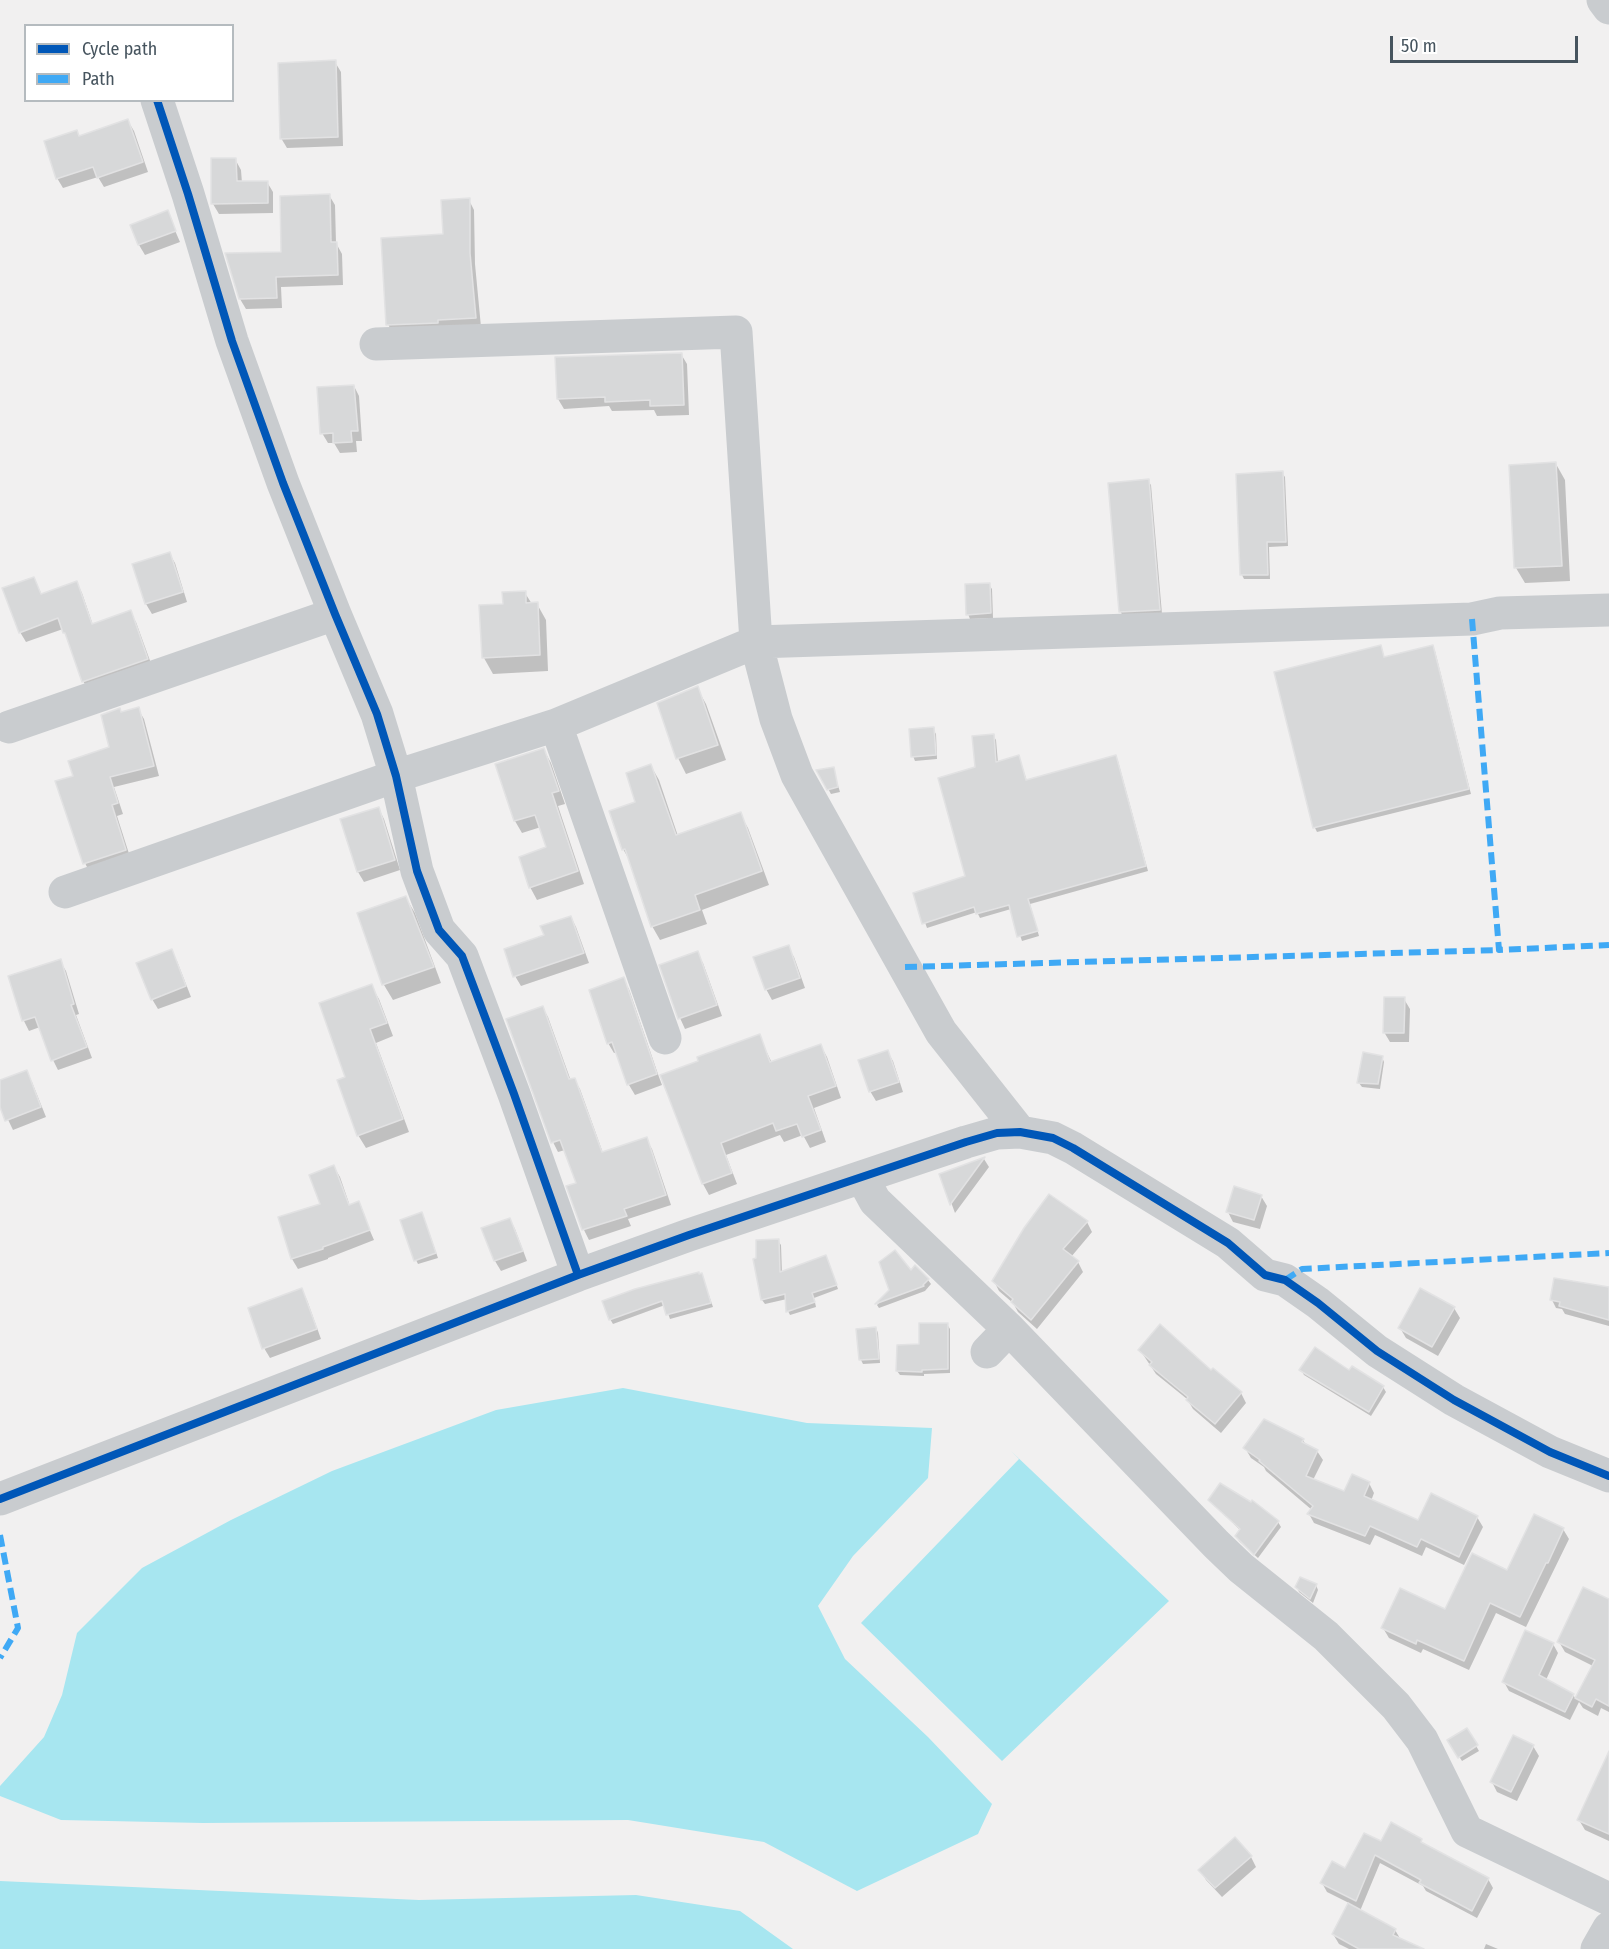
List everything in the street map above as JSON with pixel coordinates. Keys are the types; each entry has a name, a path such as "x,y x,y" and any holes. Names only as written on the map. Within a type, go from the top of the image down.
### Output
{"street":[{"path":"1602,0 1609,8"},
{"path":"158,102 232,341 283,483 377,714 396,776 421,881 439,930 462,956 578,1275"},
{"path":"376,344 736,332 756,642 776,719 797,776 941,1032 1020,1132"},
{"path":"65,892 396,776 556,725 756,642 1472,619 1500,613 1609,610"},
{"path":"9,727 335,614"},
{"path":"556,725 665,1038"},
{"path":"0,1499 578,1275 700,1231 966,1142 997,1134 1020,1132 1053,1138 1121,1177 1228,1244 1265,1275 1285,1280 1318,1303 1377,1351 1454,1400 1550,1452 1609,1476"},
{"path":"862,1177 875,1201 1009,1329 1216,1544 1241,1568 1326,1636 1396,1706 1422,1740 1467,1831 1609,1899"},
{"path":"987,1352 1009,1329"},
{"path":"1597,1949 1609,1928"}],"water":[{"path":"623,1388 807,1423 932,1428 928,1478 853,1556 818,1606 845,1659 928,1737 992,1804 978,1834 857,1891 764,1842 628,1820 203,1823 61,1820 0,1796 0,1786 44,1737 62,1695 77,1633 142,1568 231,1520 332,1471 496,1410"},
{"path":"1011,1451 1169,1601 1002,1761 861,1623 1019,1459"},
{"path":"0,1881 419,1900 636,1895 740,1911 793,1949 0,1949"}],"building":[{"path":"336,60 338,137 280,139 278,63"},
{"path":"128,119 143,162 97,178 93,167 56,179 44,141 77,130 79,136"},
{"path":"211,158 236,158 237,181 268,181 268,203 211,204"},
{"path":"330,194 331,242 337,242 338,275 276,277 277,298 239,299 225,253 281,252 280,196"},
{"path":"470,198 470,253 476,318 438,320 438,323 386,325 381,238 443,234 441,200"},
{"path":"168,210 176,231 138,245 130,225"},
{"path":"682,353 684,405 650,406 650,400 605,402 605,397 557,399 555,357"},
{"path":"354,385 358,431 351,431 352,442 333,443 333,433 320,434 317,387"},
{"path":"1556,462 1562,566 1514,568 1509,465"},
{"path":"1283,471 1286,542 1267,542 1268,575 1240,575 1236,474"},
{"path":"1149,479 1160,610 1119,612 1108,483"},
{"path":"170,552 183,592 145,604 132,564"},
{"path":"34,577 41,594 77,581 92,624 131,610 148,659 82,682 58,618 19,633 2,588"},
{"path":"990,583 991,613 966,615 965,584"},
{"path":"526,591 526,603 538,602 540,655 482,658 479,605 503,604 502,592"},
{"path":"1381,645 1384,657 1433,645 1469,789 1313,828 1274,672"},
{"path":"698,686 718,745 676,759 657,703"},
{"path":"139,707 154,766 110,777 118,803 112,805 126,850 83,864 55,781 73,776 68,761 109,747 101,715 120,708 121,712"},
{"path":"934,727 936,755 911,757 909,729"},
{"path":"994,734 996,762 1019,755 1026,780 1116,755 1146,866 1028,899 1038,931 1017,937 1009,905 976,914 974,907 922,924 913,893 965,876 938,778 975,767 972,736"},
{"path":"544,748 559,791 552,793 578,871 529,888 519,857 546,847 535,815 514,821 495,764"},
{"path":"651,764 676,835 741,812 762,871 695,895 700,910 651,927 625,849 622,850 609,811 635,802 626,773"},
{"path":"834,767 838,787 827,790 816,770"},
{"path":"379,807 395,860 357,872 340,819"},
{"path":"406,896 434,967 382,985 357,913"},
{"path":"571,916 584,953 513,977 504,949 544,935 540,926"},
{"path":"789,945 800,978 765,990 753,957"},
{"path":"172,949 186,986 151,1000 136,963"},
{"path":"698,951 717,1005 678,1019 659,965"},
{"path":"61,959 74,1004 71,1005 87,1047 51,1061 35,1017 22,1021 8,976"},
{"path":"624,977 657,1074 627,1085 612,1042 607,1044 589,990"},
{"path":"372,984 387,1023 370,1029 403,1119 357,1136 337,1080 345,1077 319,1003"},
{"path":"1384,997 1405,997 1404,1033 1383,1033"},
{"path":"543,1006 569,1079 575,1078 602,1152 647,1137 666,1195 624,1209 627,1216 582,1230 566,1186 576,1183 560,1140 551,1143 506,1019"},
{"path":"760,1034 770,1062 821,1044 836,1086 808,1096 821,1130 802,1137 797,1124 776,1131 773,1123 721,1143 732,1173 702,1184 660,1075 698,1061 697,1057"},
{"path":"888,1050 899,1082 869,1092 858,1060"},
{"path":"1363,1052 1383,1056 1378,1084 1357,1083"},
{"path":"27,1070 41,1107 5,1121 0,1107 0,1080"},
{"path":"985,1157 950,1205 939,1174"},
{"path":"334,1165 349,1205 359,1201 370,1230 291,1259 278,1217 320,1204 309,1175"},
{"path":"1234,1186 1262,1195 1254,1220 1226,1212"},
{"path":"1049,1194 1088,1221 1063,1249 1079,1261 1031,1320 1011,1302 1013,1299 992,1281 1024,1228"},
{"path":"422,1212 436,1253 414,1261 400,1220"},
{"path":"510,1218 523,1251 494,1261 481,1228"},
{"path":"779,1239 780,1272 826,1255 837,1285 812,1293 815,1302 786,1312 785,1294 761,1300 753,1259 756,1258 756,1240"},
{"path":"895,1250 911,1270 915,1265 929,1279 924,1286 875,1304 889,1290 879,1262"},
{"path":"699,1272 699,1274 702,1273 711,1303 666,1315 662,1301 609,1320 602,1301 635,1289"},
{"path":"1554,1278 1609,1287 1609,1320 1559,1306 1560,1302 1550,1300"},
{"path":"302,1288 317,1329 262,1349 248,1308"},
{"path":"1420,1288 1455,1307 1432,1347 1398,1328"},
{"path":"919,1323 948,1323 948,1369 922,1370 922,1372 896,1371 897,1345 919,1344"},
{"path":"1160,1324 1211,1370 1213,1368 1242,1392 1215,1424 1186,1400 1188,1397 1149,1365 1152,1362 1138,1350"},
{"path":"876,1327 879,1359 859,1360 856,1329"},
{"path":"1315,1347 1349,1370 1352,1366 1384,1386 1369,1412 1299,1370"},
{"path":"1264,1419 1304,1439 1302,1442 1318,1450 1306,1476 1344,1491 1352,1474 1370,1482 1364,1496 1418,1520 1431,1493 1478,1516 1459,1557 1421,1539 1417,1547 1370,1526 1365,1536 1307,1514 1313,1506 1243,1448"},
{"path":"1220,1483 1251,1502 1252,1500 1279,1521 1254,1555 1235,1536 1240,1529 1208,1500"},
{"path":"1534,1514 1564,1528 1548,1563 1520,1617 1490,1603 1464,1661 1417,1640 1416,1644 1381,1628 1400,1588 1445,1609 1472,1553 1507,1570"},
{"path":"1300,1577 1317,1584 1310,1599 1295,1587"},
{"path":"1583,1587 1609,1599 1609,1706 1596,1699 1592,1707 1575,1698 1595,1660 1557,1642"},
{"path":"1525,1630 1554,1643 1539,1675 1574,1694 1565,1712 1502,1682"},
{"path":"1467,1728 1478,1745 1458,1758 1447,1740"},
{"path":"1513,1735 1534,1745 1511,1792 1490,1782"},
{"path":"1609,1751 1609,1834 1577,1820"},
{"path":"1391,1822 1422,1839 1421,1842 1489,1878 1472,1911 1419,1883 1421,1880 1375,1855 1356,1901 1320,1883 1332,1861 1345,1868 1364,1833 1381,1841"},
{"path":"1235,1837 1252,1856 1215,1888 1198,1870"},
{"path":"1348,1903 1396,1929 1393,1935 1424,1949 1359,1949 1332,1934"}],"marked path":[{"path":"1472,619 1499,950 1609,945"},
{"path":"905,967 1499,950"},
{"path":"1285,1280 1302,1269 1609,1253"},
{"path":"0,1535 18,1628 0,1658"}],"cycle path":[{"path":"158,102 232,341 283,483 377,714 396,776 417,871 439,930 462,956 578,1275"},
{"path":"0,1499 578,1275 689,1235 966,1142 997,1133 1020,1132 1053,1138 1073,1148 1228,1243 1265,1275 1285,1280 1318,1303 1377,1351 1454,1400 1550,1452 1609,1476"}]}
